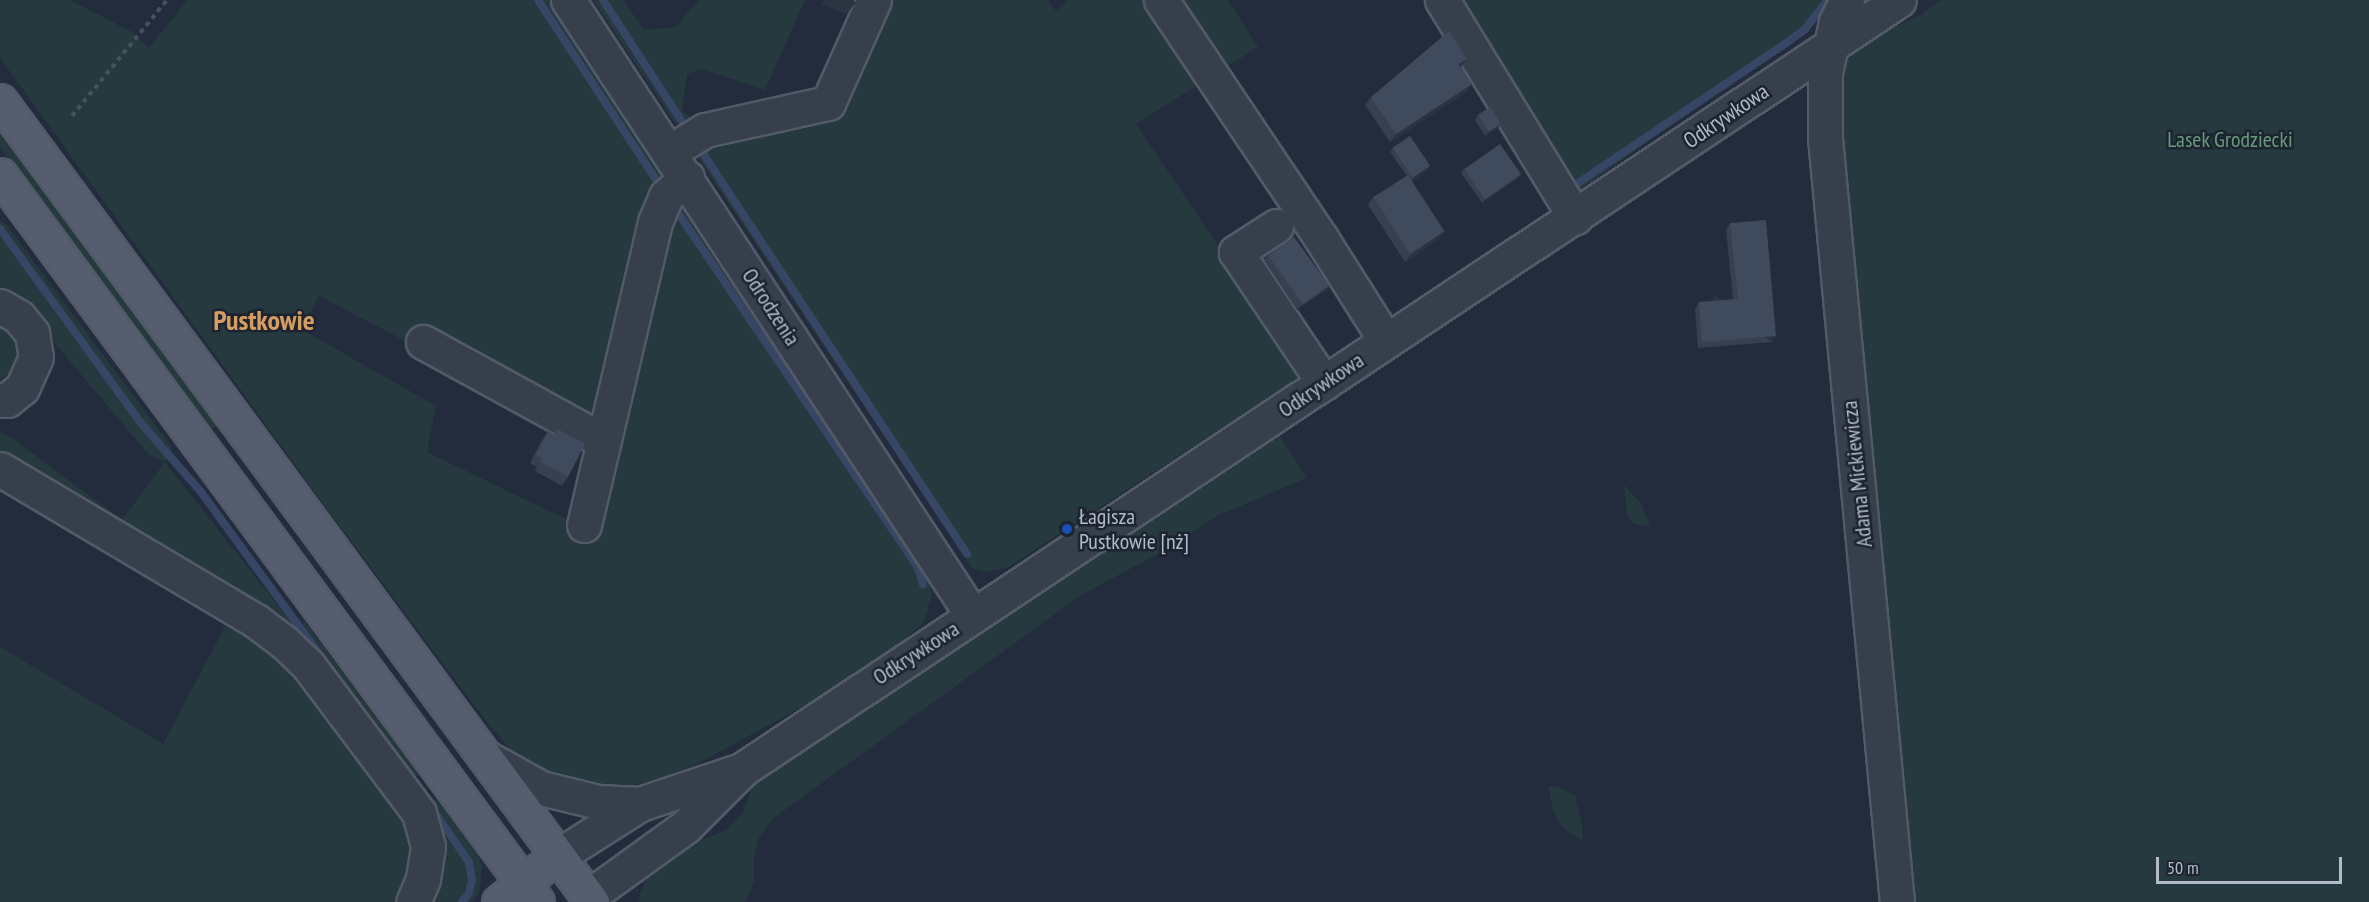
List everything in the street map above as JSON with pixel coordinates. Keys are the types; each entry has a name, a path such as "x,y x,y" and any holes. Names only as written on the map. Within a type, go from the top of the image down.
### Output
{"main road":[{"path":"0,101 558,856 587,900"},
{"path":"0,175 519,895"},
{"name":"Odkrywkowa","path":"519,895 558,856"}],"street":[{"name":"Odrodzenia","path":"568,0 973,616"},
{"path":"584,525 656,222 678,165 705,130 828,103 874,0"},
{"path":"1161,0 1321,238 1386,342"},
{"path":"1442,0 1575,217"},
{"name":"Adama Mickiewicza","path":"1846,0 1836,22 1825,73 1825,138 1897,902"},
{"name":"Odkrywkowa","path":"587,900 686,826 743,769 1899,0"},
{"path":"0,206 37,225"},
{"path":"1276,226 1236,252 1324,383"},
{"path":"0,306 19,317 32,333 36,357 21,388 7,400 0,400"},
{"path":"423,342 604,441"},
{"path":"0,468 256,621 284,642 308,665 419,813 428,847 423,879 413,902"},
{"name":"Odkrywkowa","path":"485,757 541,788 598,802 640,804"},
{"name":"Odkrywkowa","path":"558,856 640,804 743,769"}],"path":[{"path":"72,116 167,0"}],"green space":[{"path":"0,0 70,0 132,32 149,48 187,0 550,0 668,176 602,418 585,421 415,346 319,296 301,329 436,406 427,452 590,531 671,208 685,210 928,572 932,595 924,622 895,648 804,706 697,764 658,779 616,789 554,777 534,767 512,751 486,721 324,505 0,58"},
{"path":"593,0 623,0 644,30 675,27 699,0 805,0 765,90 702,69 687,74 682,111 694,120 836,114 888,0 1048,0 1056,11 1068,0 1228,0 1258,47 1136,124 1298,363 1297,379 1007,568 984,572 972,568"},
{"path":"1455,0 1823,0 1810,28 1575,193"},
{"name":"Lasek Grodziecki","path":"1941,0 2369,0 2369,902 1907,902 1851,228 1840,125 1839,80 1846,61 1870,38 1921,15"},
{"path":"0,123 219,424 212,429 110,298 0,148"},
{"path":"0,220 6,224 173,449 165,462 148,454 47,334 21,297 0,287"},
{"path":"0,320 14,333 19,350 14,371 0,380"},
{"path":"0,432 11,437 122,520 165,462 298,631 304,621 420,774 405,784 335,686 0,459"},
{"path":"1277,432 1307,478 1219,515 1154,556 1081,595 775,817 759,838 754,857 754,883 745,902 639,902 640,893 650,871 678,851 726,830 743,813 753,785 777,764"},
{"path":"1624,485 1642,505 1650,527 1633,523 1627,514"},
{"path":"229,619 267,636 415,822 416,847 398,902 0,902 0,647 163,744"},
{"path":"1548,786 1559,787 1575,796 1582,825 1582,841 1562,827 1554,813"},
{"path":"440,797 477,848 482,867 479,893 473,902 424,902 423,808"}],"building":[{"path":"1449,31 1467,59 1458,64 1472,84 1396,134 1371,97"},
{"path":"1491,107 1501,124 1488,132 1478,114"},
{"path":"1410,136 1430,166 1413,178 1393,148"},
{"path":"1500,144 1521,174 1485,200 1464,169"},
{"path":"1408,175 1444,231 1410,254 1374,197"},
{"path":"1766,220 1776,336 1702,342 1699,302 1738,299 1730,223"},
{"path":"1294,237 1329,286 1303,304 1268,256"},
{"path":"558,429 585,444 568,477 541,462 542,458 536,455 548,431 554,435"}],"waterway":[{"path":"538,0 655,178"},
{"path":"603,0 681,120"},
{"path":"1572,187 1782,46 1805,29 1828,0"},
{"path":"704,155 967,554"},
{"path":"678,213 918,568 923,584"},
{"path":"0,229 140,422 201,492 322,658"},
{"path":"431,807 469,862 472,880 469,893 462,902"}],"place":[{"name":"Łagisza Pustkowie [nż]","path":"1067,529"}],"district":[{"name":"Pustkowie","path":"264,320"}]}
